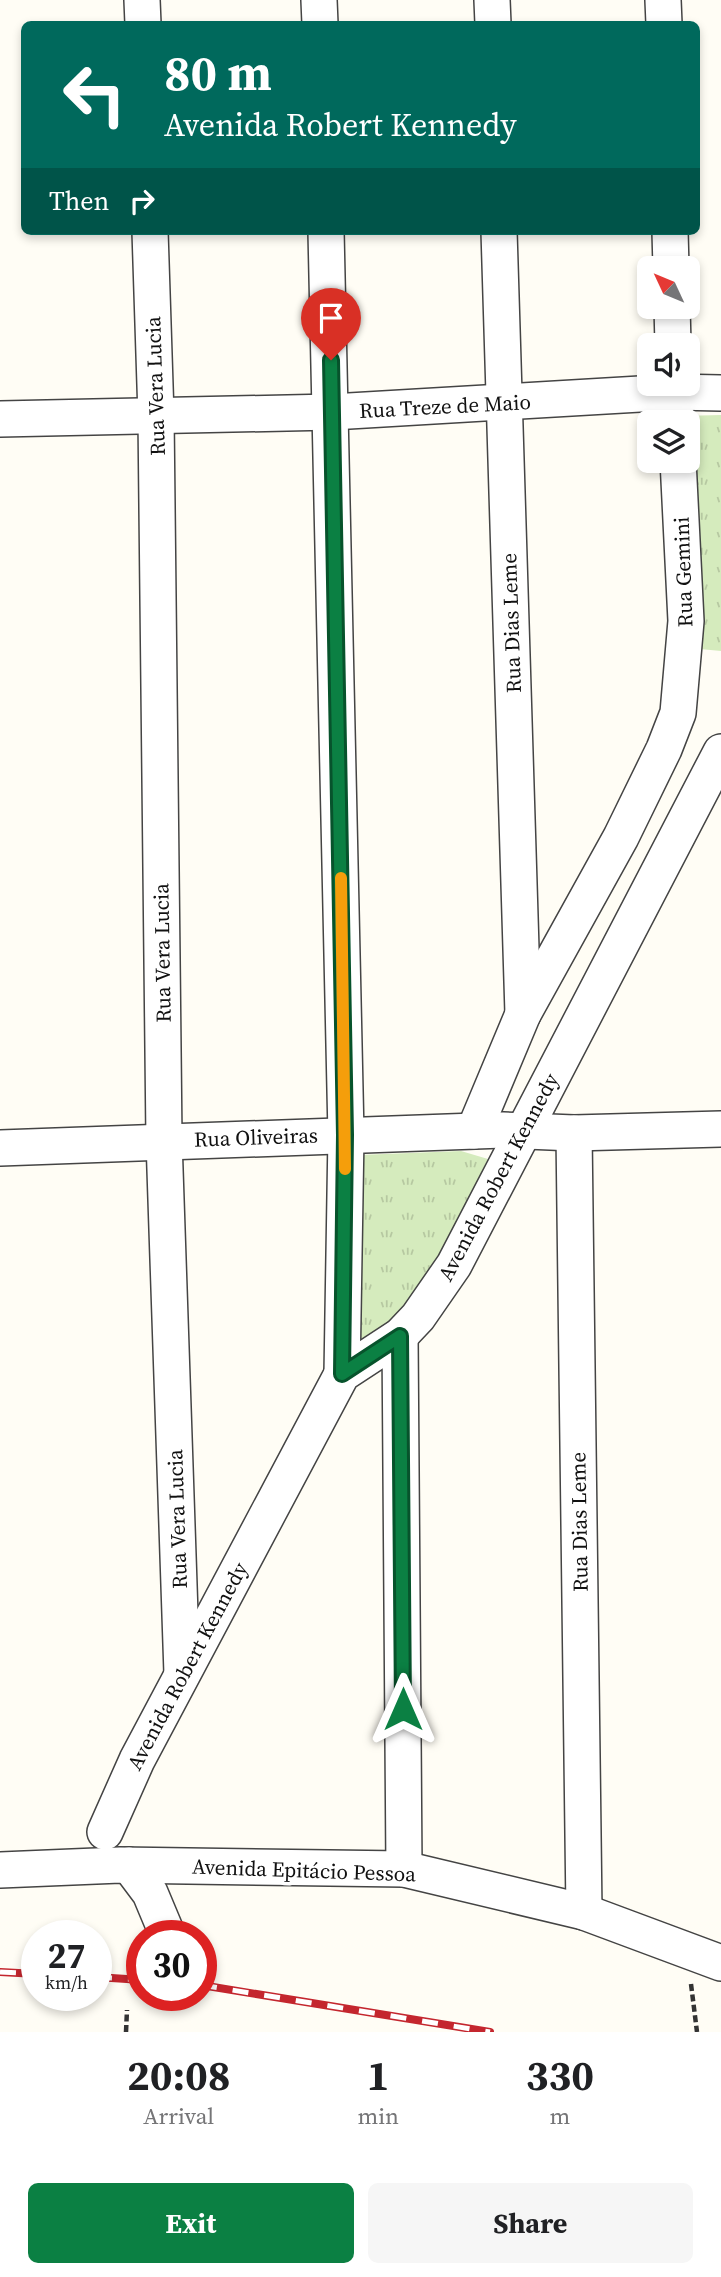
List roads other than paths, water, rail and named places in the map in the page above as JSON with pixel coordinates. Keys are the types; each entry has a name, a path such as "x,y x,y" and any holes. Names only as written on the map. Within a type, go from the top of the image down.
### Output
{"street":[{"path":"142,0 143,21"},
{"path":"319,0 320,21"},
{"path":"492,0 493,21"},
{"path":"663,0 664,21"},
{"name":"Rua Vera Lucia","path":"150,235 156,416 164,1140 182,1674"},
{"path":"326,235 332,412 345,1135 342,1374"},
{"name":"Rua Dias Leme","path":"499,235 523,1014"},
{"path":"670,235 671,256"},
{"name":"Rua Treze de Maio","path":"0,419 332,412 505,403 674,399 721,393"},
{"name":"Rua Gemini","path":"679,473 686,621 683,684"},
{"name":"Avenida Robert Kennedy","path":"474,1132 523,1014 621,837 664,749 678,713 683,684"},
{"name":"Avenida Robert Kennedy","path":"105,1832 136,1760 342,1374 400,1336 418,1317 454,1265 721,752"},
{"name":"Rua Oliveiras","path":"0,1148 345,1135 721,1129"},
{"name":"Rua Dias Leme","path":"574,1133 584,1912"},
{"path":"400,1336 404,1869"},
{"path":"129,1865 150,1894 161,1920"},
{"name":"Avenida Epitácio Pessoa","path":"0,1870 129,1865 404,1869 584,1912 721,1963"}],"railway":[{"path":"0,1972 21,1973"},
{"path":"112,1978 126,1979"},
{"path":"217,1988 490,2032"}]}
